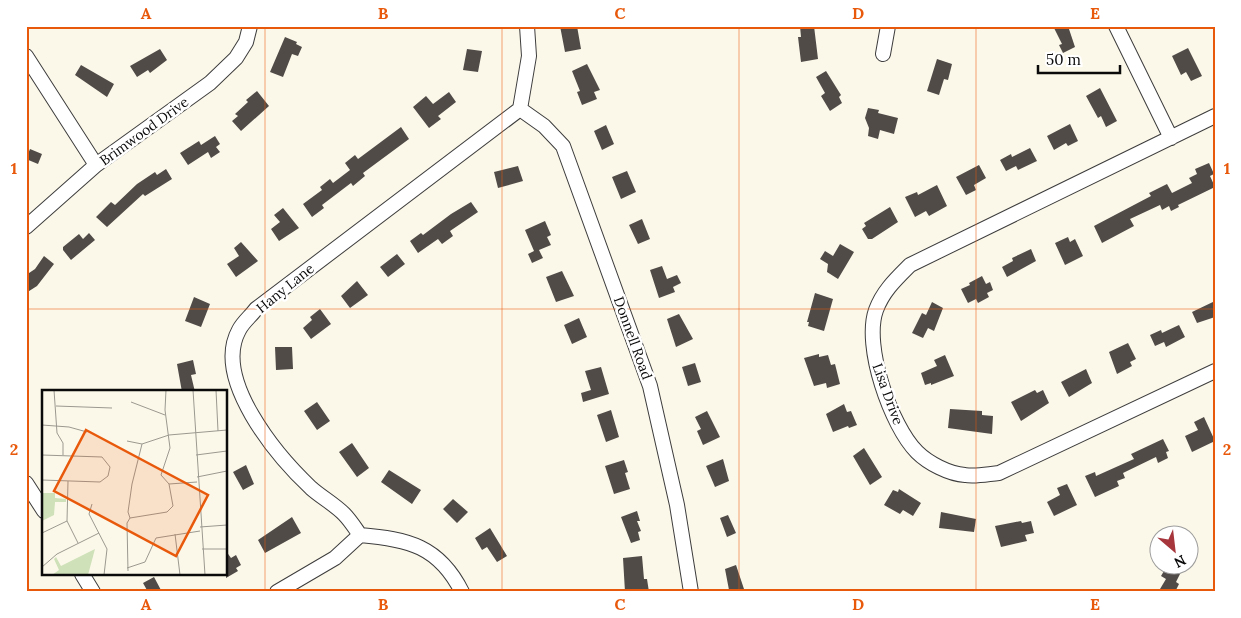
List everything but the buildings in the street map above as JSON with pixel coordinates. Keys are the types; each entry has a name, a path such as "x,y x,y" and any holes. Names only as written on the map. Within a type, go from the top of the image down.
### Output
{"street":[{"name":"Brimwood Drive","path":"26,227 96,166 210,82 236,58 246,42 250,26"},
{"path":"520,109 528,56 527,26"},
{"path":"883,54 888,26"},
{"path":"1116,26 1171,138"},
{"path":"26,56 96,166"},
{"name":"Hany Lane","path":"360,535 343,513 312,488 291,467 272,444 244,400 235,378 232,355 239,330 256,309 520,109"},
{"name":"Donnell Road","path":"520,109 544,126 563,146 650,386 676,496 691,592"},
{"name":"Lisa Drive","path":"1215,116 910,265 888,286 876,311 872,342 878,372 900,428 917,452 938,466 964,476 999,473 1215,371"},
{"path":"26,483 42,508"},
{"path":"277,592 334,558 360,535 396,538 440,558 454,576 462,592"},
{"path":"83,576 93,592"}]}
